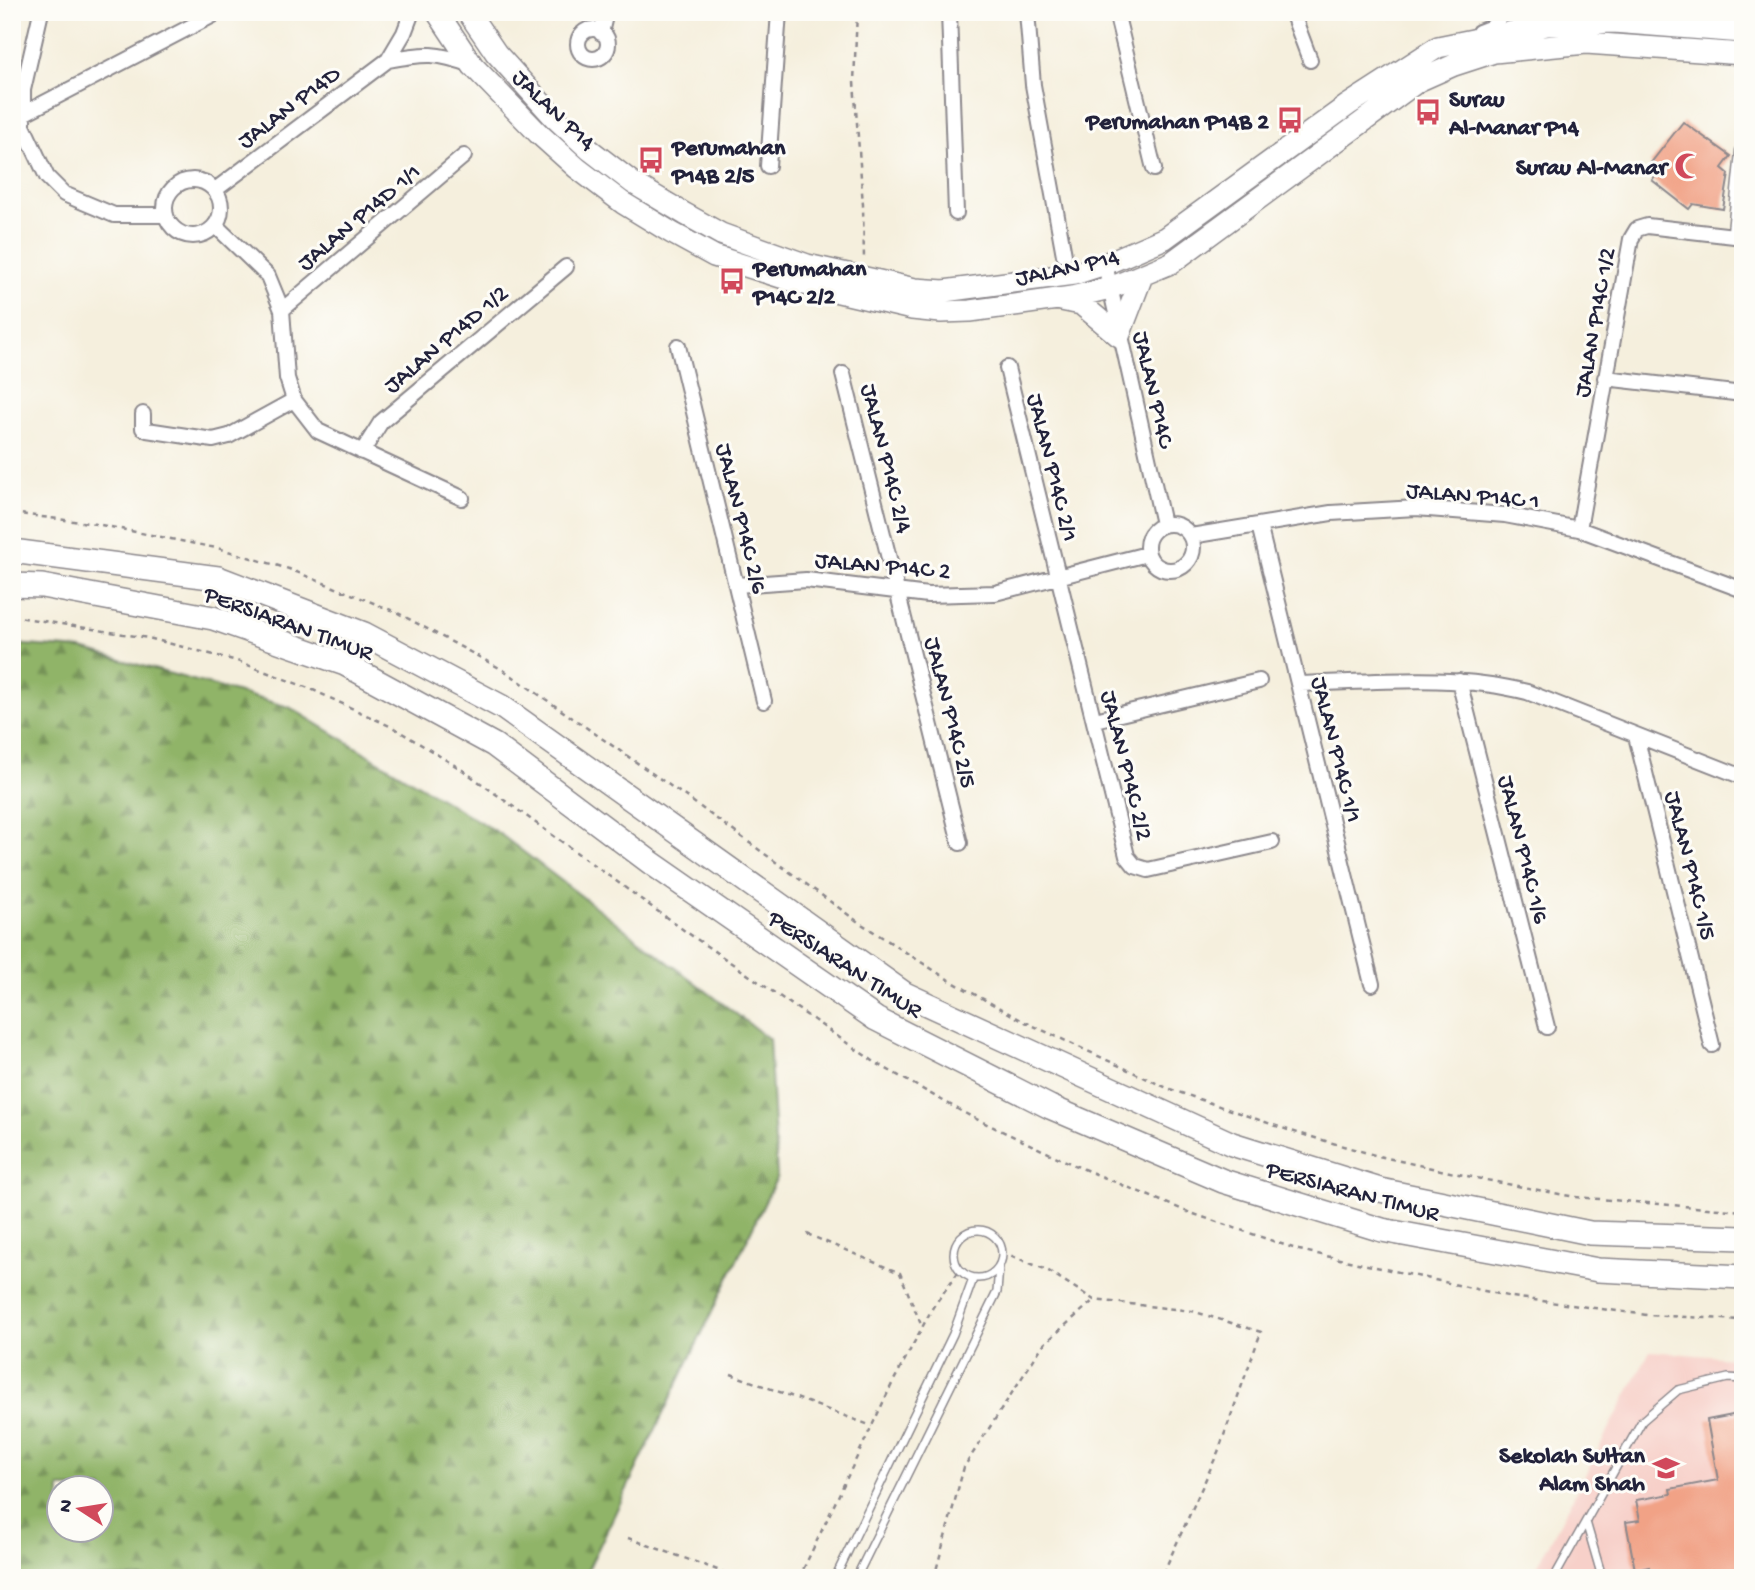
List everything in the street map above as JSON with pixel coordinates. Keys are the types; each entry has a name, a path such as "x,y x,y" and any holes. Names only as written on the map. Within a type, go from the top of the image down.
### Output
{"main road":[{"name":"JALAN P14","path":"437,12 473,66 538,133 577,168 623,203 715,256 800,283 912,309 942,312 970,311 1110,288 1171,263 1418,81 1454,65 1494,52 1586,43 1743,54"},
{"name":"JALAN P14","path":"468,12 496,53 554,117 590,150 633,183 722,234 807,265 915,289 943,290 1074,274 1105,264 1165,238 1348,105 1438,47 1548,25 1613,22 1743,32"},
{"path":"1057,298 1081,304 1119,336 1142,276"},
{"name":"PERSIARAN TIMUR","path":"12,551 218,578 364,634 502,707 905,994 1232,1144 1380,1190 1590,1233 1743,1238"},
{"name":"PERSIARAN TIMUR","path":"12,585 42,586 213,618 345,664 494,745 650,862 876,1019 1050,1107 1223,1181 1382,1230 1598,1270 1743,1277"}],"street":[{"path":"41,12 23,90 23,126 47,177 64,194 114,215 166,215"},
{"path":"23,114 219,12"},
{"name":"JALAN P14D","path":"215,190 388,60 404,33 412,12"},
{"path":"601,33 606,12"},
{"path":"768,166 779,12"},
{"path":"949,12 956,213"},
{"path":"1027,12 1033,85 1064,255"},
{"path":"1116,12 1154,169"},
{"path":"1293,12 1310,60"},
{"path":"1438,47 1492,27 1504,12"},
{"path":"1574,12 1585,19 1613,22"},
{"name":"JALAN P14D","path":"388,60 418,55 444,55 473,66"},
{"name":"JALAN P14D 1/1","path":"282,310 464,156"},
{"path":"197,180 215,190 221,204 221,214 215,225 203,234 185,235 170,224 166,215 167,197 180,184 197,180"},
{"path":"215,225 268,276 282,310 286,378 294,400 318,431 462,498"},
{"name":"JALAN P14C 1/2","path":"1580,529 1631,239 1637,229 1647,226 1737,237"},
{"name":"JALAN P14C","path":"1105,264 1163,524"},
{"name":"JALAN P14D 1/2","path":"362,452 381,422 566,267"},
{"name":"JALAN P14C 2/6","path":"678,346 764,701"},
{"name":"JALAN P14C 2/1","path":"1007,368 1058,577"},
{"name":"JALAN P14C 2/4","path":"843,374 900,593"},
{"path":"1605,378 1743,394"},
{"path":"143,414 141,424 147,430 213,440 229,436 294,400"},
{"name":"JALAN P14C 1","path":"1191,536 1331,513 1416,508 1505,515 1580,529 1743,590"},
{"path":"1163,524 1179,525 1191,536 1193,551 1185,564 1178,569 1163,570 1151,561 1147,554 1147,539 1156,527 1163,524"},
{"name":"JALAN P14C 1/1","path":"1259,525 1372,984"},
{"name":"JALAN P14C 2","path":"737,585 806,580 928,595 995,593 1147,554"},
{"name":"JALAN P14C 2/2","path":"1058,577 1127,856 1135,866 1148,870 1272,842"},
{"name":"JALAN P14C 2/5","path":"900,593 960,843"},
{"path":"1095,720 1259,681"},
{"path":"1299,684 1459,681 1497,684 1527,692 1743,777"},
{"name":"JALAN P14C 1/6","path":"1459,681 1546,1027"},
{"name":"JALAN P14C 1/5","path":"1636,736 1712,1045"}],"lane":[{"path":"1737,237 1743,117"},
{"path":"856,1578 997,1292 1002,1252 996,1237 983,1230 968,1232 956,1242 953,1257 959,1271 973,1279 988,1277 999,1267"},
{"path":"835,1578 953,1334 973,1279"},
{"path":"1554,1578 1642,1421 1678,1390 1728,1378 1743,1379"},
{"path":"1586,1522 1600,1570 1598,1578"}],"path":[{"path":"857,12 854,82 865,255"},
{"path":"12,513 96,524 221,549 289,569 396,612 505,671 692,801 857,921 949,980 1023,1021 1167,1088 1291,1131 1378,1156 1481,1179 1575,1197 1743,1211"},
{"path":"807,1234 900,1273 922,1327"},
{"path":"1002,1252 1047,1270 1094,1300 1192,1311 1261,1332 1218,1452 1161,1578"},
{"path":"799,1578 922,1327 959,1271"},
{"path":"934,1578 964,1467 1043,1345 1094,1300"},
{"path":"731,1374 872,1426"},
{"path":"628,1538 740,1578"}],"shaded area":[{"name":"Sekolah Sultan Alam Shah","path":"1650,1351 1743,1359 1743,1578 1531,1578"}],"green space":[{"path":"12,644 82,649 289,707 500,834 769,1039 777,1177 584,1578 12,1578"}],"building":[{"name":"Surau Al-Manar","path":"1683,122 1731,156 1722,168 1729,174 1723,209 1693,204 1689,209 1652,180 1659,171 1650,164"},
{"path":"1743,1413 1743,1571 1727,1574 1728,1578 1650,1578 1649,1567 1635,1570 1626,1522 1640,1520 1636,1500 1671,1494 1670,1489 1718,1480 1707,1420"}],"place":[{"name":"Surau Al-Manar P14","path":"1428,112"},
{"name":"Perumahan P14B 2","path":"1290,120"},
{"name":"Perumahan P14B 2/5","path":"651,160"},
{"name":"Surau Al-Manar","path":"1688,166"},
{"name":"Perumahan P14C 2/2","path":"732,281"},
{"name":"Sekolah Sultan Alam Shah","path":"1666,1468"}]}
